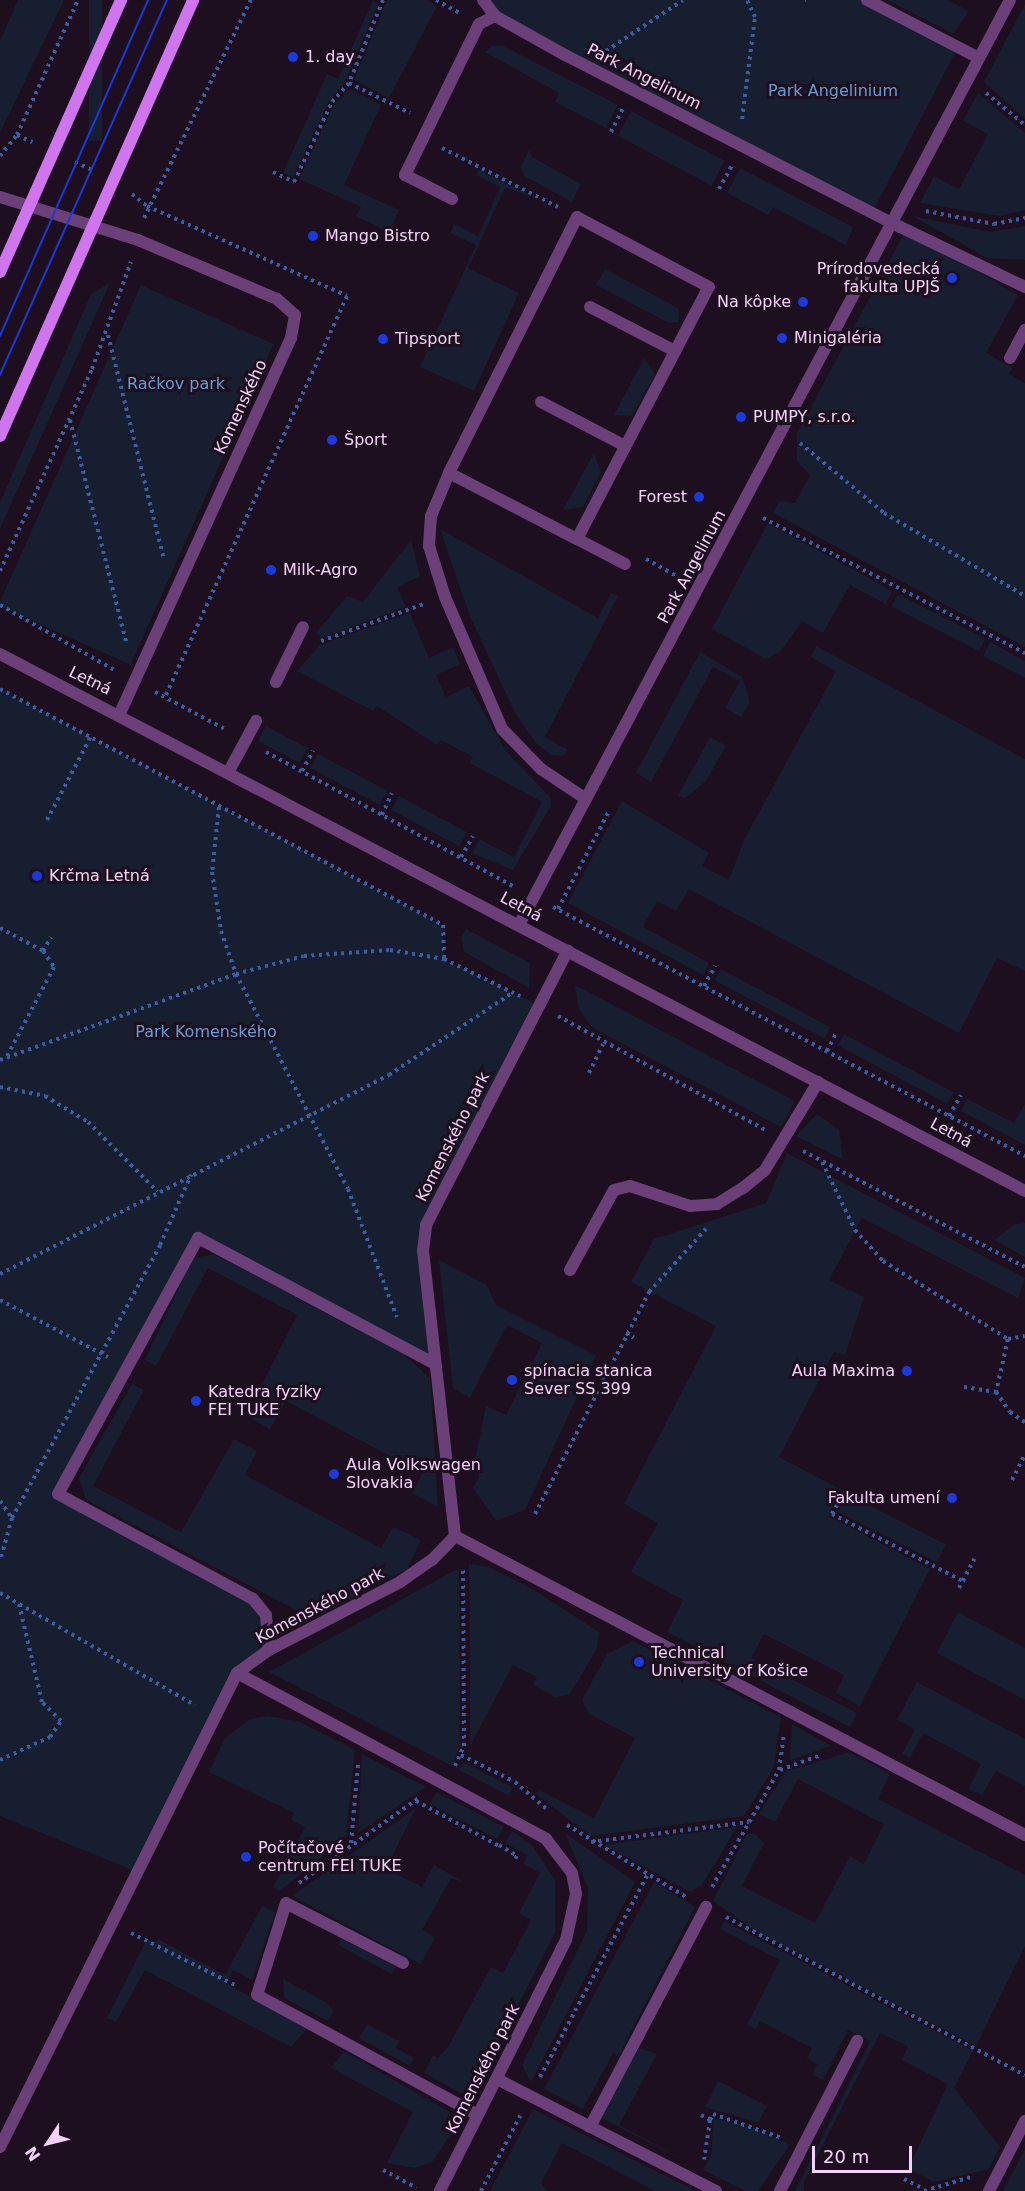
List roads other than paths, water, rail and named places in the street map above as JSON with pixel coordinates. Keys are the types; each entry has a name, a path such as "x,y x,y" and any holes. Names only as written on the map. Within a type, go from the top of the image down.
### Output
{"street":[{"path":"0,272 55,153 121,0"},
{"path":"0,436 193,0"},
{"name":"Park Angelinum","path":"483,0 495,16 892,223"},
{"path":"867,0 979,58"},
{"name":"Park Angelinum","path":"519,925 1010,0"},
{"path":"452,199 405,174 479,24 495,16"},
{"name":"Komenského","path":"0,197 138,240 284,303 295,324 120,714"},
{"path":"577,539 709,287 577,217 449,473 429,531 445,597 502,729 541,769 586,799"},
{"path":"892,223 1025,287"},
{"path":"590,307 675,351"},
{"path":"1010,358 1025,330"},
{"path":"541,402 625,446"},
{"path":"449,473 625,564"},
{"path":"276,682 303,627"},
{"name":"Letná","path":"0,654 229,771 1025,1191"},
{"path":"229,771 256,721"},
{"name":"Komenského park","path":"440,2191 566,1940 574,1917 574,1883 562,1854 546,1839 237,1673 269,1650 400,1582 432,1560 455,1536 423,1251 426,1225 568,950"},
{"path":"570,1270 614,1190 630,1186 690,1206 717,1204 765,1170 818,1082"},
{"path":"269,1650 266,1615 253,1599 58,1494 198,1238 435,1364"},
{"path":"455,1536 851,1746 1025,1834"},
{"path":"0,2147 237,1673"},
{"path":"403,1963 286,1903 257,1995 478,2115"},
{"path":"590,2127 706,1907"},
{"path":"780,2191 857,2041"},
{"path":"497,2079 716,2191"},
{"path":"988,2191 1025,2121"}],"tram line":[{"path":"0,336 148,0"},
{"path":"0,375 167,0"}],"place":[{"name":"1. day","path":"293,57"},
{"name":"Mango Bistro","path":"313,236"},
{"name":"Prírodovedecká fakulta UPJŠ","path":"952,278"},
{"name":"Na kôpke","path":"803,302"},
{"name":"Minigaléria","path":"782,338"},
{"name":"Tipsport","path":"383,339"},
{"name":"PUMPY, s.r.o.","path":"741,417"},
{"name":"Šport","path":"332,440"},
{"name":"Forest","path":"699,497"},
{"name":"Milk-Agro","path":"271,570"},
{"name":"Krčma Letná","path":"37,876"},
{"name":"Aula Maxima","path":"907,1371"},
{"name":"spínacia stanica Sever SS 399","path":"512,1380"},
{"name":"Katedra fyziky FEI TUKE","path":"196,1401"},
{"name":"Aula Volkswagen Slovakia","path":"334,1474"},
{"name":"Fakulta umení","path":"952,1498"},
{"name":"Technical University of Košice","path":"639,1662"},
{"name":"Počítačové centrum FEI TUKE","path":"246,1857"}],"park label":[{"name":"Park Angelinium","path":"833,91"},
{"name":"Račkov park","path":"176,384"},
{"name":"Park Komenského","path":"206,1032"}]}
